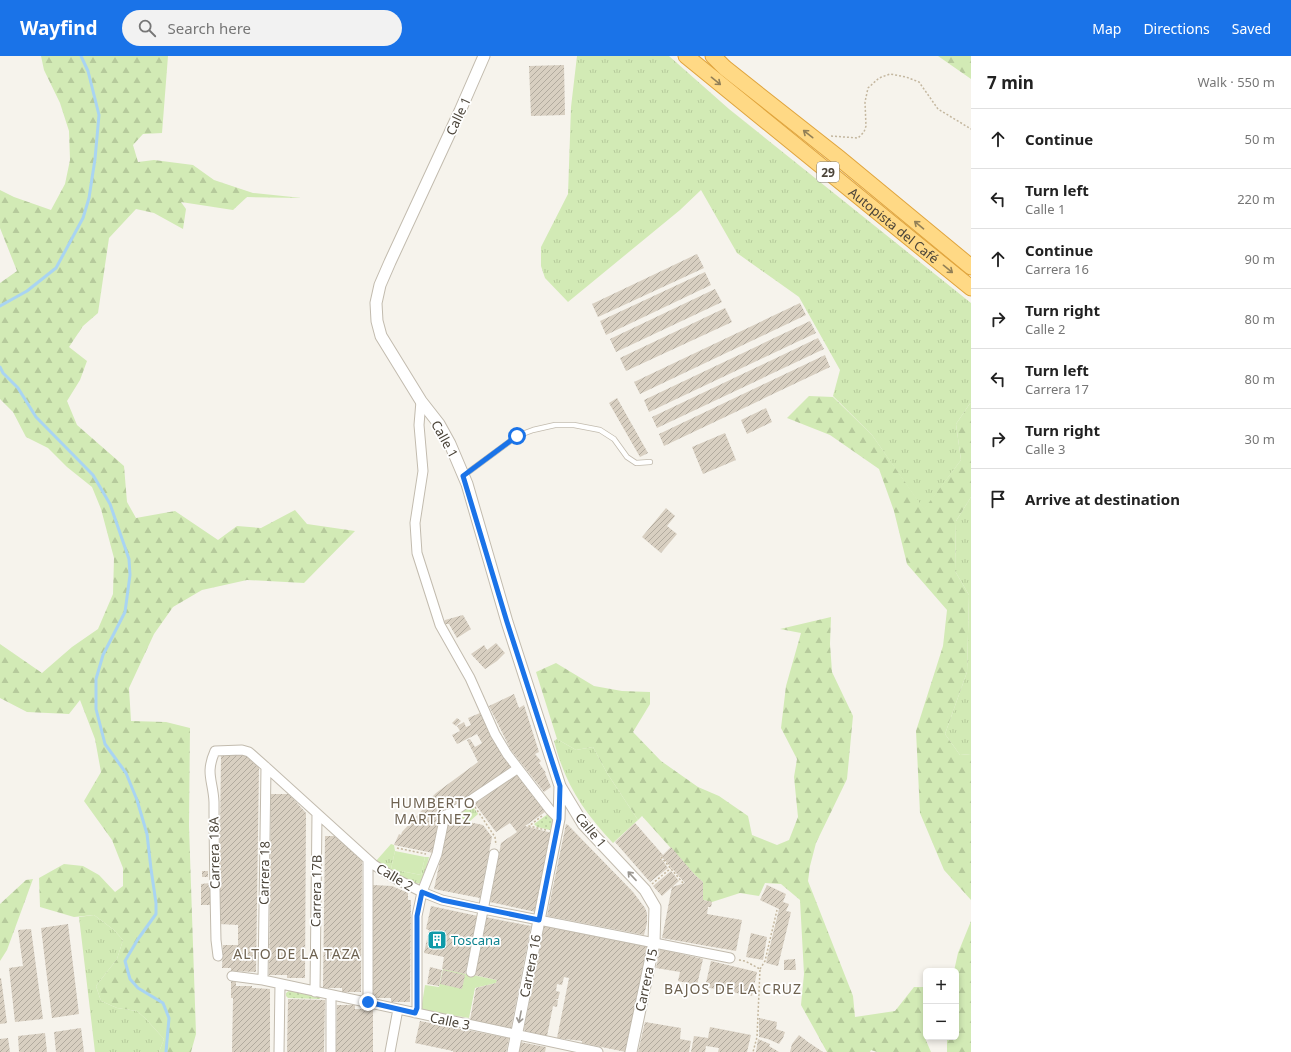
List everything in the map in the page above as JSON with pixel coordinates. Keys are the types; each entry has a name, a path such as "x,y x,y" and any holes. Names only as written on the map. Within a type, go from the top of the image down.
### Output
{"highway":[{"name":"Autopista del Café","path":"686,56 971,288"},
{"name":"Autopista del Café","path":"713,56 971,267"}],"street":[{"name":"Calle 1","path":"484,56 380,285 376,303 377,321 381,336 421,401 442,430 459,463 507,622 560,786 583,824 645,890 655,907"},
{"name":"Calle 1","path":"421,401 420,425 423,471 415,523 417,553 440,625 470,678 507,754 517,769 559,819"},
{"name":"Calle 2","path":"215,751 242,750 249,752 374,865 396,879 422,892 442,900 483,909 730,958"},
{"name":"Carrera 18A","path":"215,751 211,759 209,771 214,795 216,940 218,956"},
{"name":"Carrera 18","path":"263,980 266,767"},
{"path":"415,1013 417,1008 417,916 422,892 436,856 445,815 450,814 460,808 517,769"},
{"name":"Carrera 16","path":"513,1052 557,832 560,786"},
{"name":"Carrera 17B","path":"315,992 317,814"},
{"path":"471,972 494,854"},
{"path":"368,860 368,1002"},
{"name":"Carrera 15","path":"631,1052 654,943 655,907"},
{"name":"Calle 3","path":"232,976 263,980 331,996 368,1002 598,1052"},
{"path":"279,1052 280,984"},
{"path":"331,996 331,1052"},
{"path":"390,1052 398,1009"}],"lane":[{"path":"463,476 517,436 533,430 555,425 574,425 600,430 614,439 627,457 636,463 650,462"}],"path":[{"path":"830,136 858,138 864,132 865,102 868,88 879,78 890,74 906,77 919,82 938,109 971,129"},
{"path":"550,810 529,826 557,832"},
{"path":"480,815 495,837 497,849 494,854"},
{"path":"397,848 436,856"},
{"path":"661,857 683,883"},
{"path":"645,890 670,868"},
{"path":"754,1052 757,1037 760,969 765,961 777,910"},
{"path":"730,958 745,961 760,969"}],"green space":[{"path":"41,56 168,56 162,133 143,134 133,145 138,162 154,160 193,165 214,180 253,193 302,198 247,197 233,210 181,202 186,209 183,229 154,213 136,209 109,238 98,313 83,326 69,347 87,361 80,380 67,401 77,425 124,466 127,502 136,518 175,511 218,540 237,526 261,528 295,510 307,524 355,531 304,583 247,580 202,590 173,607 154,634 129,688 131,721 166,722 190,728 189,826 196,1034 191,1052 159,1052 164,1039 137,1011 117,1008 101,1001 96,986 117,959 123,940 114,930 94,915 74,917 40,907 39,878 64,864 83,866 99,875 115,892 123,886 123,868 112,840 84,801 101,772 95,739 80,700 69,714 27,712 0,698 0,644 42,673 72,647 98,629 113,594 114,558 101,509 92,487 67,467 48,448 26,437 13,412 0,399 0,283 17,271 0,228 0,190 14,197 51,210 65,184 70,160 69,131 60,103 44,70"},
{"path":"577,56 669,56 729,109 971,303 971,402 956,424 961,460 924,510 872,435 833,396 840,370 799,297 737,253 701,190 680,210 568,302 545,278 541,266 541,247 568,194 571,107"},
{"path":"938,56 971,56 971,79"},
{"path":"809,396 833,397 872,435 924,509 961,460 956,424 971,402 971,497 956,521 955,571 969,595 967,672 945,734 960,755 971,754 971,900 944,870 920,813 916,731 943,646 947,610 907,564 894,511 879,469 830,435 787,418"},
{"path":"971,497 971,754 960,755 945,734 967,672 969,595 955,571 956,521"},
{"path":"831,617 830,644 832,672 853,716 847,779 816,843 808,881 853,996 855,1017 895,1011 914,987 923,987 923,1040 926,1040 931,1052 877,1052 871,1050 870,1052 827,1052 801,1005 804,974 800,900 781,884 765,883 759,896 740,893 712,902 703,900 703,882 642,816 638,820 607,773 593,747 576,750 557,739 536,672 556,663 594,686 622,691 650,692 650,704 633,732 661,761 698,787 719,796 748,816 752,835 777,845 789,840 798,817 794,777 797,759 781,728 786,686 801,633 780,629"},
{"path":"557,739 576,750 593,747 607,773 638,820 613,843 593,820 576,796 558,756 554,741"},
{"path":"472,805 478,814 470,821 457,817 456,815"},
{"path":"548,814 554,820 550,830 537,827 534,824"},
{"path":"391,844 394,845 395,851 391,869 421,875 425,857 429,857 424,878 421,883 405,880 376,861"},
{"path":"395,851 425,857 421,875 391,869"},
{"path":"33,879 7,950 0,961 0,904 26,880"},
{"path":"94,915 114,930 123,940 117,959 96,986 101,1001 117,1008 137,1011 164,1039 159,1052 95,1052 79,917"},
{"path":"971,921 971,1052 947,1052 947,1040 959,1040 959,968 955,968 958,953"},
{"path":"443,969 497,980 496,983 475,988 469,1018 421,1010 425,985 439,987"},
{"path":"290,990 320,997 320,999 288,998 286,993"}],"building":[{"path":"564,65 565,115 531,116 529,66"},
{"path":"697,254 704,268 598,317 592,304"},
{"path":"705,272 711,285 606,335 600,321"},
{"path":"715,289 722,302 616,352 610,339"},
{"path":"800,303 806,315 640,394 634,382"},
{"path":"725,308 732,322 626,371 620,358"},
{"path":"810,321 816,333 649,412 644,400"},
{"path":"818,338 824,349 657,428 652,417"},
{"path":"825,355 830,367 664,446 659,434"},
{"path":"617,398 648,453 640,457 609,403"},
{"path":"766,408 772,422 747,434 741,420"},
{"path":"725,433 736,460 703,474 692,447"},
{"path":"666,508 675,516 667,526 677,534 661,553 642,537"},
{"path":"463,615 471,629 457,638 449,624 446,624 444,627 442,625 445,620"},
{"path":"496,643 505,653 497,661 485,669 471,654 484,645 487,650"},
{"path":"514,694 519,708 524,705 539,752 535,754 541,761 539,763 546,773 551,787 544,792 511,750 489,706"},
{"path":"480,713 496,745 512,767 449,811 447,808 442,810 433,853 394,845 399,834 401,835 436,793 478,762 467,740 470,739 475,747 482,743 477,734 457,744 452,735 460,731 457,726 464,722 466,727 471,725 468,718"},
{"path":"457,718 461,721 456,726 452,723"},
{"path":"221,754 243,754 259,765 256,972 231,971 231,968 222,968 223,945 238,945 238,925 219,924"},
{"path":"517,774 545,812 525,826 552,833 536,912 490,902 501,843 517,832 510,823 496,832 475,804"},
{"path":"271,794 289,794 306,813 305,978 287,978 287,975 269,975"},
{"path":"449,818 483,825 492,837 480,898 434,889"},
{"path":"635,823 663,855 671,847 703,882 703,900 712,902 711,907 708,907 707,914 742,920 736,951 662,938 672,887 685,883 661,856 660,857 668,868 650,882 615,842"},
{"path":"566,824 633,892 645,908 647,913 647,923 644,935 547,916"},
{"path":"325,836 335,836 362,859 361,992 342,992 342,988 323,988"},
{"path":"202,871 208,871 208,877 202,877"},
{"path":"671,871 679,881 662,896 653,886"},
{"path":"210,883 210,905 201,905 201,884"},
{"path":"373,885 392,886 408,893 408,900 411,900 410,1002 391,1002 391,998 372,998"},
{"path":"767,885 786,894 783,902 789,904 786,911 791,912 778,966 766,963 779,909 760,900"},
{"path":"431,906 478,916 465,974 442,969 444,957 424,953 429,930 426,929"},
{"path":"485,917 531,926 511,1028 470,1020 476,988 496,983 497,980 474,975"},
{"path":"68,924 79,1014 52,1018 41,928"},
{"path":"544,926 645,945 648,948 626,1052 582,1043 582,1041 557,1038 569,978 564,977 562,985 557,984 556,991 560,992 558,999 554,1000 558,1000 557,1007 553,1006 547,1036 525,1031 524,1029"},
{"path":"31,929 43,1019 15,1022 9,968 23,966 18,930"},
{"path":"751,933 767,937 763,960 746,957"},
{"path":"660,949 703,959 697,985 678,981 680,972 656,968"},
{"path":"795,959 796,970 784,970 784,960"},
{"path":"711,961 757,972 752,996 705,987"},
{"path":"430,967 442,970 439,986 427,984"},
{"path":"443,970 465,975 462,989 440,984"},
{"path":"0,978 7,1023 0,1024"},
{"path":"231,980 236,980 236,986 252,986 252,988 270,989 270,1052 232,1052 233,998 231,998"},
{"path":"288,999 325,1000 324,1052 287,1052"},
{"path":"337,1005 355,1005 355,1009 373,1009 373,1052 336,1052"},
{"path":"759,1018 777,1022 776,1029 785,1032 779,1044 759,1037"},
{"path":"420,1021 509,1038 506,1052 453,1052 415,1043"},
{"path":"645,1022 681,1028 680,1039 691,1041 689,1052 638,1052"},
{"path":"710,1027 751,1035 747,1052 718,1052 719,1048 706,1046 705,1052 691,1052 694,1036 708,1038"},
{"path":"81,1028 84,1052 56,1052 54,1032"},
{"path":"45,1033 47,1052 19,1052 18,1036"},
{"path":"799,1035 823,1052 790,1052 792,1044"},
{"path":"8,1038 10,1052 0,1052 0,1039"},
{"path":"758,1039 770,1044 769,1046 779,1052 756,1052"},
{"path":"520,1042 546,1047 545,1052 518,1052"}],"waterway":[{"path":"0,306 27,291 56,268 83,218 89,198 95,159 99,115 88,71 81,56"},
{"path":"0,367 3,373 18,388 36,417 93,475 110,504 129,559 130,575 125,612 103,655 96,679 96,709 105,744 126,773 137,800 147,834 156,903 156,914 138,939 125,961 130,979 138,988 163,1003 169,1018 166,1052"}],"place":[{"name":"Toscana","path":"437,940"}],"district":[{"name":"HUMBERTO MARTÍNEZ","path":"433,810"},
{"name":"ALTO DE LA TAZA","path":"297,953"},
{"name":"BAJOS DE LA CRUZ","path":"733,988"}],"route":[{"path":"368,1002 415,1013 417,1008 417,916 422,892 442,900 539,920 559,819 560,786 507,622 467,484 463,476 517,436"}]}
